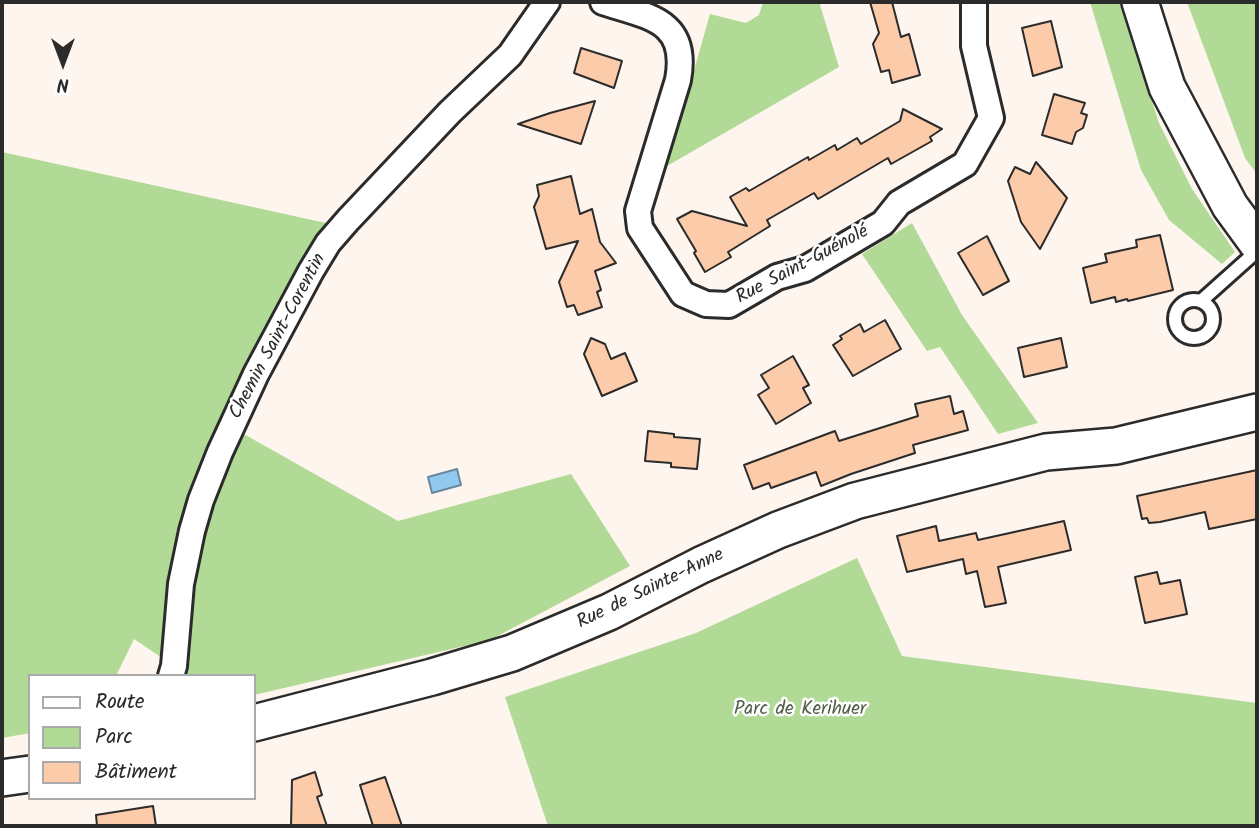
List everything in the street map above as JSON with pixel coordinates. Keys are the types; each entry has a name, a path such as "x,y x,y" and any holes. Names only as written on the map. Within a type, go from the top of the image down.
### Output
{"street":[{"name":"Chemin Saint-Corentin","path":"175,672 181,584 201,500 256,374 311,271 328,243 348,220 450,112 510,55 547,2"},
{"name":"Rue Saint-Guénolé","path":"603,2 659,20 678,45 681,60 678,80 639,211 640,228 683,294 706,304 729,305 777,277 805,268 883,223 899,203 965,164 991,118 974,46 974,2"},
{"path":"1140,2 1167,86 1230,205 1257,243"},
{"name":"Rue de Sainte-Anne","path":"256,722 432,677 512,653 609,612 701,565 817,515 902,488 1046,452 1111,426 1257,391"},
{"name":"Rue de Sainte-Anne","path":"1046,452 1116,446 1257,412"},
{"path":"2,778 28,774"}],"lane":[{"path":"1201,301 1257,251"}],"green space":[{"path":"763,2 822,2 820,5 839,67 667,166 710,14 746,23 759,15"},
{"path":"1090,2 1120,2 1159,123 1192,189 1235,252 1222,264 1169,220 1141,170"},
{"path":"1187,2 1257,2 1257,174 1245,158"},
{"path":"2,152 326,223 242,433 398,521 571,474 630,566 490,640 256,695 256,674 186,674 134,639 117,674 28,674 28,733 2,738"},
{"path":"912,223 962,315 1038,423 998,434 940,347 927,351 862,254"},
{"name":"Parc de Kerihuer","path":"857,558 902,656 1257,703 1257,826 548,826 505,697 696,633"}],"water":[{"path":"457,469 461,485 432,493 428,477"}],"building":[{"path":"870,2 892,2 901,37 909,34 920,75 892,83 889,70 881,72 873,44 879,33"},
{"path":"1051,21 1062,67 1033,76 1022,28"},
{"path":"581,48 622,61 614,88 574,73"},
{"path":"1054,94 1085,103 1081,113 1087,115 1083,128 1076,132 1072,144 1042,135"},
{"path":"595,101 581,144 518,124 550,113"},
{"path":"903,109 942,129 930,137 932,141 891,164 888,158 818,199 814,193 767,220 770,226 728,252 731,257 705,272 677,219 692,211 747,226 730,197 746,188 749,191 808,157 809,160 835,145 837,150 857,138 861,144 900,121"},
{"path":"1036,162 1067,198 1040,249 1021,222 1008,181 1015,167 1030,174"},
{"path":"571,176 580,214 592,209 600,242 616,263 595,271 601,290 597,292 602,307 578,315 574,305 567,307 559,282 578,241 546,249 534,207 539,196 537,185"},
{"path":"1160,235 1173,290 1128,301 1116,302 1115,297 1091,303 1083,268 1107,262 1105,254 1137,247 1136,240"},
{"path":"987,236 1009,281 983,295 958,253"},
{"path":"885,320 901,349 853,376 833,345 842,339 840,336 860,324 864,332"},
{"path":"591,338 605,344 611,359 625,353 637,381 602,396 584,354"},
{"path":"1061,338 1067,367 1024,377 1018,348"},
{"path":"793,356 809,385 803,388 811,403 776,424 758,395 769,388 761,375"},
{"path":"950,396 954,414 963,411 968,430 913,445 915,453 821,486 816,472 771,488 769,483 753,489 744,465 835,431 839,441 918,416 915,404"},
{"path":"648,431 700,439 697,469 645,461"},
{"path":"1257,470 1257,519 1209,529 1205,512 1160,522 1149,523 1147,518 1142,519 1137,496"},
{"path":"1064,521 1071,550 998,567 1006,603 985,607 977,571 966,574 963,559 907,572 897,536 936,526 939,541 976,533 978,540"},
{"path":"1157,572 1160,584 1180,580 1187,614 1145,623 1135,577"},
{"path":"315,772 322,795 317,797 327,826 291,826 292,780"},
{"path":"385,777 402,826 373,826 360,785"},
{"path":"153,806 156,826 97,826 96,815"}]}
